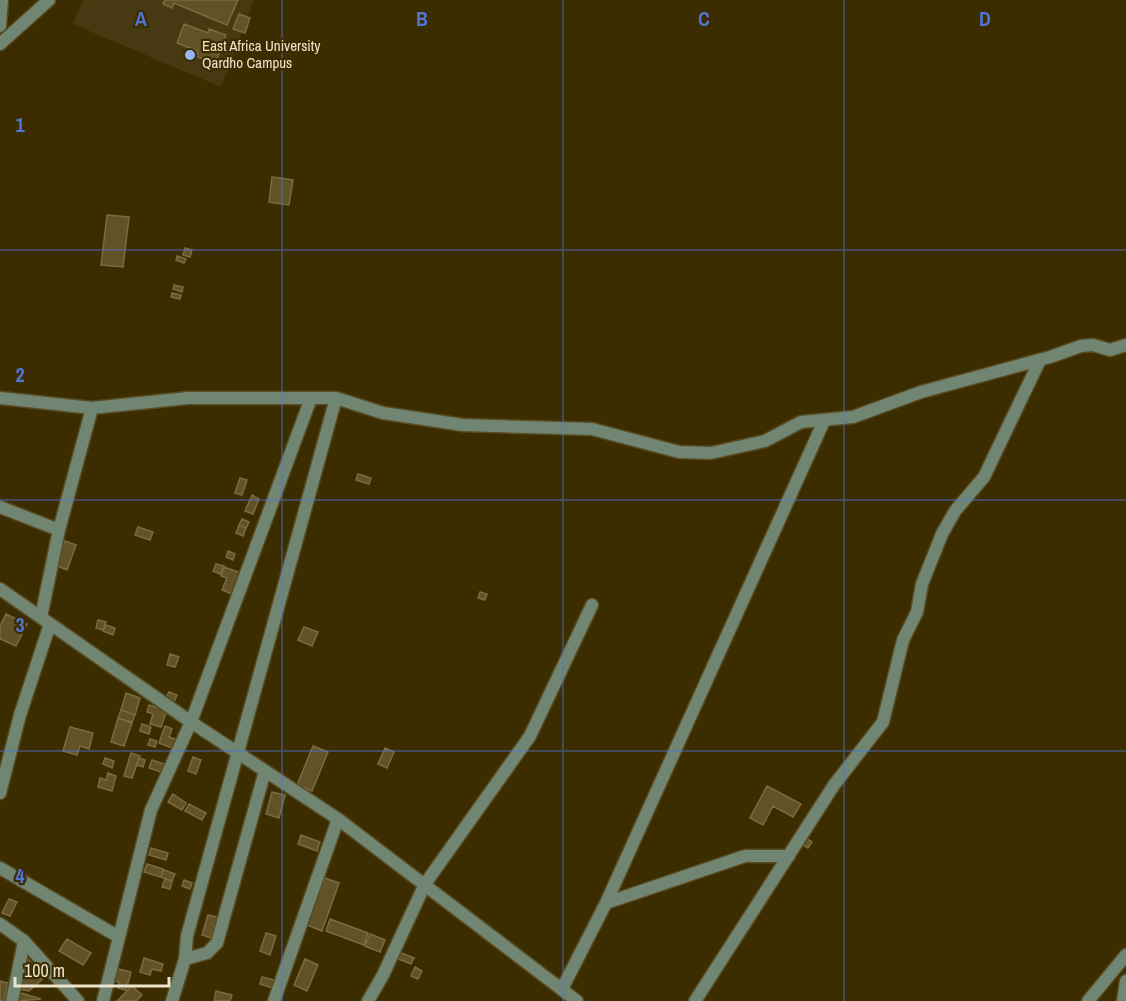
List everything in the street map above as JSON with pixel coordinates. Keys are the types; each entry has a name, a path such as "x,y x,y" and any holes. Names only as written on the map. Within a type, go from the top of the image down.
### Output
{"street":[{"path":"0,26 2,0"},
{"path":"0,44 49,0"},
{"path":"0,398 92,408 188,398 336,398 370,411 464,425 592,429 679,452 711,453 765,441 801,423 853,417 921,392 1040,360 1081,346 1093,345 1110,350 1126,345"},
{"path":"695,1001 834,786 883,722 903,640 917,612 922,584 942,534 955,511 984,477 1040,360"},
{"path":"103,1001 151,810 191,722 311,398"},
{"path":"172,1001 185,959 187,936 336,398"},
{"path":"0,793 45,620 59,531 92,408"},
{"path":"562,989 606,903 824,421"},
{"path":"0,507 59,531"},
{"path":"0,589 191,722 338,819 577,1001"},
{"path":"368,1001 383,975 425,884 530,736 592,605"},
{"path":"185,959 207,953 217,943 265,771"},
{"path":"273,1001 338,819"},
{"path":"606,903 745,856 789,856"},
{"path":"0,868 119,937"},
{"path":"0,924 24,941 78,1001"},
{"path":"12,1001 24,941"},
{"path":"1088,1001 1126,955"},
{"path":"1123,1001 1126,981"}],"shaded area":[{"name":"East Africa University Qardho Campus","path":"83,0 254,0 221,87 73,24"}],"building":[{"path":"165,0 238,0 227,25 174,3 172,8 163,4"},
{"path":"239,14 250,18 245,33 233,29"},
{"path":"184,24 208,33 209,29 226,35 215,64 196,56 198,51 177,43"},
{"path":"272,177 293,180 289,205 269,202"},
{"path":"107,215 129,217 123,267 101,265"},
{"path":"185,248 192,250 190,257 183,255"},
{"path":"177,256 186,259 184,263 176,260"},
{"path":"174,285 183,287 182,292 173,289"},
{"path":"172,293 181,295 180,299 171,297"},
{"path":"358,474 371,478 369,484 356,480"},
{"path":"240,478 247,480 242,495 235,493"},
{"path":"252,495 259,499 253,514 245,511"},
{"path":"242,519 249,522 246,528 239,525"},
{"path":"239,525 246,528 243,536 236,533"},
{"path":"138,527 153,532 150,540 135,535"},
{"path":"65,541 76,545 67,570 55,565"},
{"path":"228,551 235,554 233,560 226,557"},
{"path":"216,564 224,566 220,574 213,571"},
{"path":"224,567 241,573 232,594 222,590 227,578 221,576"},
{"path":"480,592 487,594 485,600 478,598"},
{"path":"6,614 27,624 16,646 0,639 0,626"},
{"path":"98,620 106,622 103,630 96,628"},
{"path":"106,625 115,628 113,635 103,631"},
{"path":"304,627 318,632 312,646 298,640"},
{"path":"170,654 179,657 175,667 167,665"},
{"path":"169,692 177,695 173,704 165,700"},
{"path":"126,693 140,698 135,715 121,710"},
{"path":"149,705 167,710 161,727 150,724 153,714 147,712"},
{"path":"121,710 135,715 132,722 118,718"},
{"path":"118,718 132,723 124,746 111,742"},
{"path":"142,724 151,727 149,734 140,731"},
{"path":"165,726 172,729 169,737 178,740 175,749 159,743"},
{"path":"70,727 93,733 89,749 80,746 77,755 63,751"},
{"path":"150,739 157,741 155,747 148,745"},
{"path":"313,746 328,752 312,791 297,785"},
{"path":"385,748 394,752 387,768 378,764"},
{"path":"131,753 140,756 132,778 124,776"},
{"path":"193,757 201,760 196,774 188,771"},
{"path":"105,758 114,761 112,768 103,764"},
{"path":"139,758 145,760 143,767 137,765"},
{"path":"152,760 167,765 164,773 149,768"},
{"path":"108,773 116,776 112,791 98,787 100,778 106,780"},
{"path":"767,786 801,804 793,817 773,806 763,825 750,818"},
{"path":"272,792 285,795 279,818 266,814"},
{"path":"173,794 186,803 182,810 168,802"},
{"path":"189,804 206,813 202,820 185,811"},
{"path":"301,835 320,842 317,851 298,844"},
{"path":"806,838 812,842 808,848 803,845"},
{"path":"151,848 168,853 166,860 149,855"},
{"path":"147,864 163,869 161,877 144,872"},
{"path":"164,870 175,874 172,881 161,877"},
{"path":"325,878 339,883 322,931 307,925"},
{"path":"165,879 172,881 170,889 162,887"},
{"path":"184,880 192,883 190,889 182,886"},
{"path":"9,899 17,902 10,916 2,913"},
{"path":"208,915 217,917 211,938 202,935"},
{"path":"330,919 368,933 364,945 326,931"},
{"path":"266,933 276,936 270,955 260,951"},
{"path":"370,934 385,940 380,952 365,946"},
{"path":"67,939 91,953 83,965 59,951"},
{"path":"399,952 414,958 411,964 396,958"},
{"path":"24,955 45,977 29,991 18,989"},
{"path":"144,958 163,964 161,971 152,969 150,975 140,972"},
{"path":"305,959 318,965 307,991 294,985"},
{"path":"415,967 422,971 418,979 411,976"},
{"path":"115,968 131,972 126,990 118,988 119,982 112,980"},
{"path":"262,977 274,980 272,988 260,984"},
{"path":"0,981 8,983 4,1001 0,1001"},
{"path":"132,986 142,995 136,1001 117,1001"},
{"path":"216,991 232,995 230,1001 214,1001"},
{"path":"21,993 41,999 18,1001"}],"place":[{"name":"East Africa University Qardho Campus","path":"190,55"}]}
